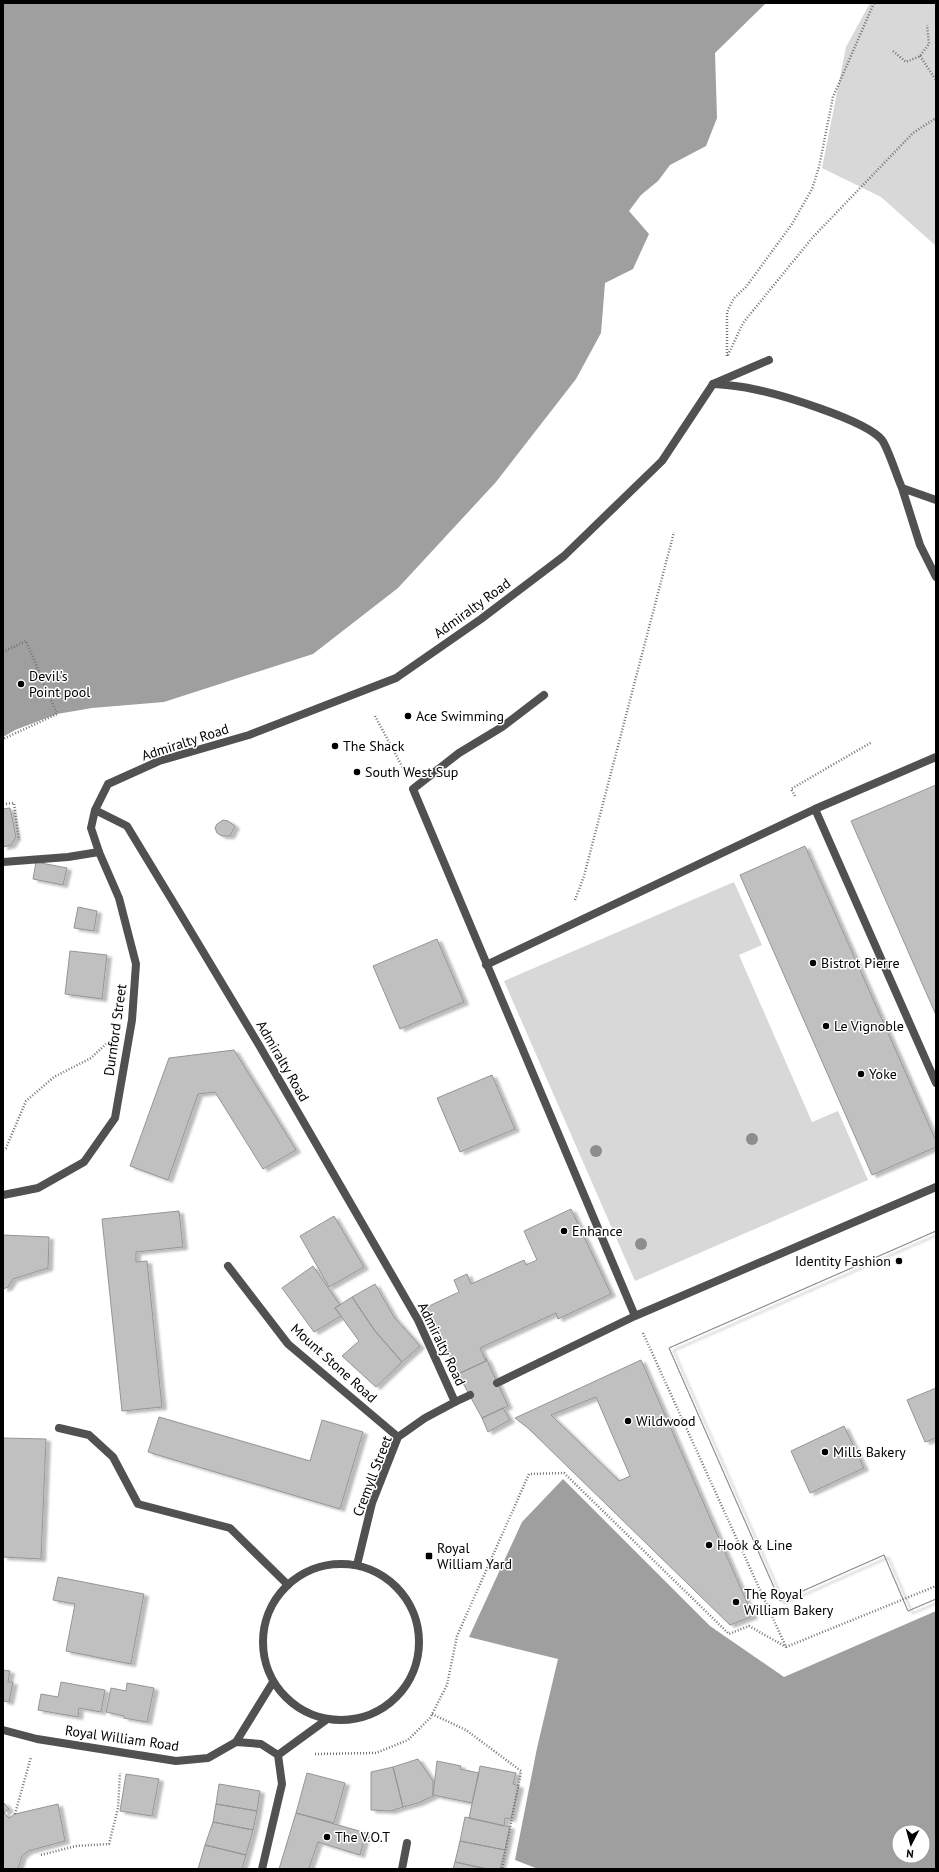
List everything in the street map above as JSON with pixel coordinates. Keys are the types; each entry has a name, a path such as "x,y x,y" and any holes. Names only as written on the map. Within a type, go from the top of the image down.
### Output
{"street":[{"path":"713,384 769,360"},
{"path":"713,384 753,389 785,398 842,417 873,432 882,441 902,488 920,545 936,577"},
{"name":"Admiralty Road","path":"455,1402 418,1320 259,1045 178,910 126,826 95,810 108,784 159,761 249,735 396,678 481,619 564,556 662,461 713,384"},
{"path":"902,488 936,500"},
{"path":"544,696 502,727 459,753 413,788 486,965 635,1316"},
{"path":"486,965 815,809 936,756"},
{"path":"815,809 936,1083"},
{"name":"Durnford Street","path":"3,1195 38,1188 84,1162 115,1118 132,1020 136,964 119,898 99,852 92,828 95,810"},
{"path":"3,862 68,857 99,852"},
{"path":"497,1383 635,1316 936,1187"},
{"name":"Mount Stone Road","path":"228,1266 288,1344 398,1437"},
{"name":"Cremyll Street","path":"357,1565 372,1504 398,1437 425,1418 470,1395"},
{"path":"59,1428 88,1435 113,1457 138,1504 230,1528 288,1585"},
{"path":"334,1565 357,1565 373,1571 388,1581 403,1595 418,1632 417,1659 412,1675 397,1697 385,1708 360,1718 326,1720 301,1710 272,1682 262,1648 265,1621 271,1606 288,1585 308,1572 334,1565"},
{"path":"262,1869 282,1784 278,1755 261,1744 236,1742 272,1682"},
{"path":"278,1755 326,1720"},
{"name":"Royal William Road","path":"3,1730 36,1739 176,1761 208,1758 236,1742"},
{"path":"402,1869 407,1843"}],"path":[{"path":"874,3 833,97 819,167 812,189 784,236 746,287 734,298 727,312 727,357 743,323 813,237 913,133 936,118"},
{"path":"893,51 906,62 920,56 929,44 927,25"},
{"path":"920,56 936,80"},
{"path":"566,927 584,876 674,532"},
{"path":"3,652 26,640 57,714 3,739"},
{"path":"375,716 413,788"},
{"path":"791,789 872,742"},
{"path":"3,804 14,803 22,860"},
{"path":"3,1150 6,1148 26,1101 54,1077 91,1058 132,1020"},
{"path":"635,1316 786,1647"},
{"path":"278,1755 376,1753 408,1740 432,1714 447,1685 457,1636 529,1474 564,1473 728,1634 749,1626 786,1647"},
{"path":"786,1647 936,1586"},
{"path":"432,1714 466,1730 522,1772 502,1869"},
{"path":"41,1855 76,1846 109,1844 118,1808 121,1752"},
{"path":"15,1814 31,1758"}],"shaded area":[{"path":"3,3 766,3 715,53 717,118 706,146 670,165 658,181 641,195 629,211 649,234 633,269 605,283 601,333 576,379 496,482 398,588 313,654 164,702 92,708 57,714 15,730 3,737"},
{"path":"870,3 936,3 936,246 881,197 822,168 846,47"},
{"path":"734,882 762,945 739,955 812,1122 838,1111 868,1180 635,1281 504,981"},
{"path":"563,1479 710,1626 784,1677 936,1611 936,1869 538,1869 515,1860 537,1748 558,1659 469,1637 522,1522"}],"building":[{"path":"936,785 936,1015 851,821"},
{"path":"10,808 16,837 11,845 3,847 3,809"},
{"path":"223,820 228,821 235,826 230,836 222,836 217,833 215,828 217,824"},
{"path":"805,846 936,1141 936,1147 872,1175 740,875"},
{"path":"36,862 67,868 63,885 33,879"},
{"path":"78,907 97,911 94,931 74,928"},
{"path":"437,939 464,1002 400,1029 373,966"},
{"path":"70,951 107,955 102,999 65,994"},
{"path":"234,1050 296,1150 263,1169 215,1092 198,1094 168,1180 130,1166 169,1058"},
{"path":"492,1075 515,1129 460,1152 437,1098"},
{"path":"571,1209 611,1294 558,1319 556,1313 480,1348 486,1361 458,1374 427,1307 459,1292 454,1280 467,1274 471,1284 524,1260 526,1265 537,1260 524,1231"},
{"path":"179,1211 183,1247 136,1252 136,1262 147,1261 162,1407 122,1411 102,1219"},
{"path":"334,1216 364,1267 329,1287 300,1236"},
{"name":"Mills Bakery","path":"936,1231 936,1388 907,1400 925,1442 936,1438 936,1599 908,1611 884,1555 780,1601 669,1348","holes":["844,1426 864,1468 810,1493 791,1451"]},
{"name":"Mills Bakery","path":"936,1231 936,1599 908,1611 884,1555 780,1601 669,1348"},
{"path":"3,1235 49,1237 48,1268 13,1279 8,1287 3,1289"},
{"path":"313,1266 340,1305 335,1308 341,1316 314,1332 282,1288"},
{"path":"375,1284 394,1317 420,1346 402,1362 375,1331 352,1297"},
{"path":"352,1297 375,1331 402,1362 376,1387 342,1356 359,1341 335,1308"},
{"path":"486,1358 508,1406 482,1418 458,1374 486,1361"},
{"path":"641,1360 753,1616 730,1625 528,1428 515,1418","holes":["596,1397 630,1476 619,1481 551,1415"]},
{"path":"503,1408 510,1420 488,1432 482,1418"},
{"path":"159,1417 310,1461 322,1420 363,1432 340,1509 148,1452"},
{"path":"3,1438 46,1439 41,1559 3,1557"},
{"path":"58,1577 144,1594 131,1664 66,1651 75,1604 53,1600"},
{"path":"3,1670 10,1671 8,1682 13,1682 9,1702 3,1701"},
{"path":"61,1682 105,1690 101,1712 79,1708 78,1717 38,1710 41,1694 58,1697"},
{"path":"127,1683 154,1688 147,1722 124,1718 124,1716 106,1712 111,1688 126,1691"},
{"path":"418,1759 433,1781 433,1796 418,1803 403,1807 393,1767"},
{"path":"437,1761 461,1766 460,1769 479,1773 472,1803 433,1795"},
{"path":"480,1766 516,1773 513,1784 519,1786 511,1819 505,1818 504,1826 469,1818"},
{"path":"393,1767 403,1807 391,1811 371,1810 371,1772"},
{"path":"307,1773 345,1783 334,1823 296,1813"},
{"path":"126,1774 159,1779 152,1816 120,1811"},
{"path":"219,1784 260,1791 257,1811 216,1804"},
{"path":"3,1802 9,1809 4,1813 9,1818 15,1814 58,1804 65,1841 28,1851 22,1856 18,1869 3,1869"},
{"path":"216,1804 257,1811 253,1830 213,1822"},
{"name":"The V.O.T","path":"296,1813 366,1833 360,1855 318,1842 309,1868 312,1869 279,1869"},
{"path":"465,1817 510,1827 505,1850 460,1841"},
{"path":"213,1822 253,1830 246,1855 205,1845"},
{"path":"460,1841 505,1850 500,1869 487,1869 455,1862"},
{"path":"205,1845 246,1855 242,1869 198,1869"},
{"path":"455,1862 487,1869 453,1869"}],"place":[{"name":"Devil's Point pool","path":"21,684"},
{"name":"Ace Swimming","path":"408,716"},
{"name":"The Shack","path":"335,746"},
{"name":"South West Sup","path":"357,772"},
{"name":"Bistrot Pierre","path":"813,963"},
{"name":"Le Vignoble","path":"826,1026"},
{"name":"Yoke","path":"861,1074"},
{"name":"Enhance","path":"564,1231"},
{"name":"Identity Fashion","path":"899,1261"},
{"name":"Wildwood","path":"628,1421"},
{"name":"Mills Bakery","path":"825,1452"},
{"name":"Hook & Line","path":"709,1545"},
{"name":"Royal William Yard","path":"429,1556"},
{"name":"The Royal William Bakery","path":"736,1602"},
{"name":"The V.O.T","path":"327,1837"}]}
